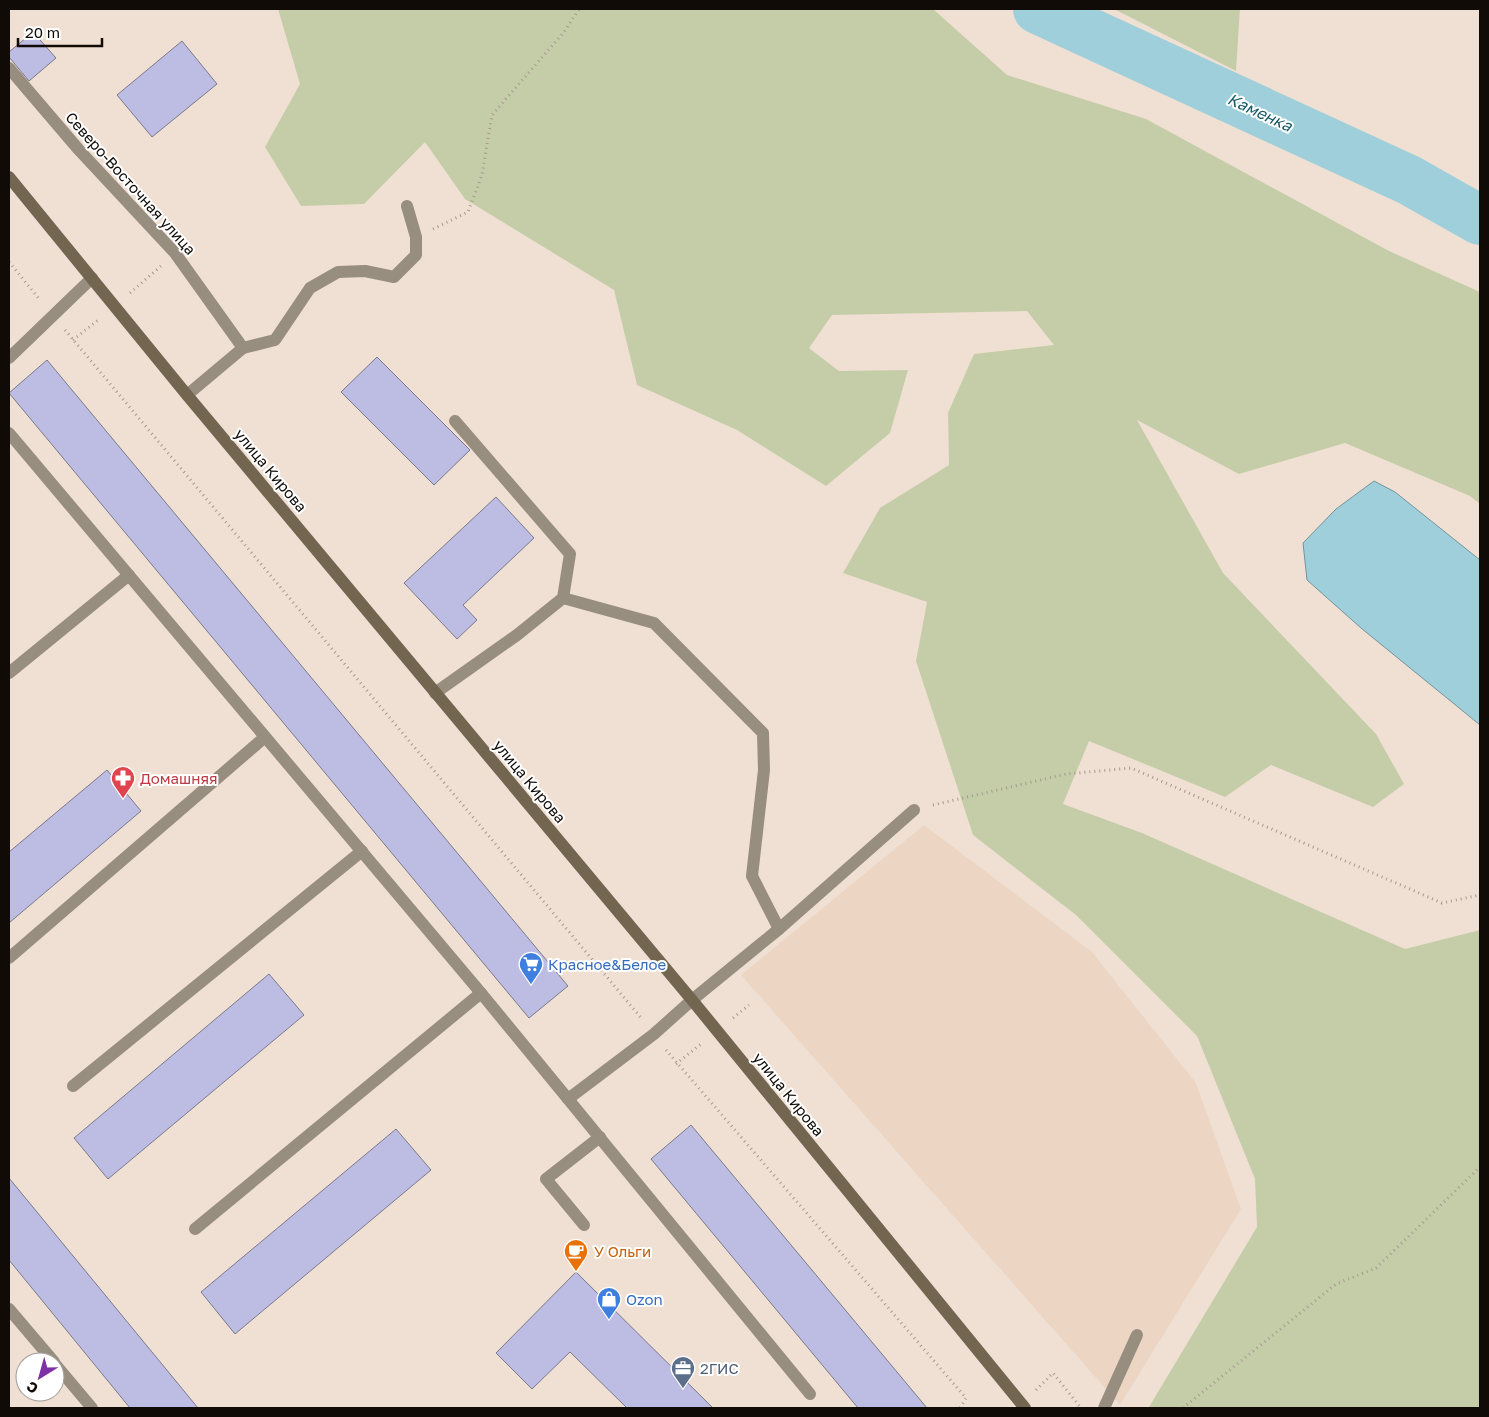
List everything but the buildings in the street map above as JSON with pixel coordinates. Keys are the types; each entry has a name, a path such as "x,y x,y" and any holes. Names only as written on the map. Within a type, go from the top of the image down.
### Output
{"street":[{"name":"Северо-Восточная улица","path":"9,68 79,150 175,253 242,348"},
{"name":"улица Кирова","path":"9,177 187,395 692,1000 1025,1408"},
{"path":"187,395 242,348 275,340 310,288 338,272 365,271 394,277 416,255 416,237 407,206"},
{"path":"9,358 92,278"},
{"path":"435,693 517,635 563,598 570,554 455,422"},
{"path":"9,433 481,993 810,1394"},
{"path":"9,673 129,575"},
{"path":"563,598 654,623 763,733 764,770 752,876 779,929"},
{"path":"9,958 265,737"},
{"path":"568,1099 654,1034 692,1000 779,929 914,810"},
{"path":"73,1086 362,851"},
{"path":"195,1229 481,993"},
{"path":"584,1225 546,1180 600,1136"},
{"path":"9,1308 45,1352"},
{"path":"1104,1408 1137,1334"},
{"path":"65,1376 92,1408"}],"path":[{"path":"416,237 468,212 482,175 492,115 564,32 579,9"},
{"path":"9,262 654,1034 676,1064 966,1398 960,1408"},
{"path":"914,810 1066,774 1131,768 1442,903 1480,895"},
{"path":"1183,1408 1336,1284 1376,1268 1480,1167"},
{"path":"1053,1373 1081,1408"}],"shaded area":[{"path":"924,825 1092,952 1196,1083 1241,1209 1120,1405 741,975"}],"green space":[{"path":"278,9 933,9 1007,75 1146,119 1389,251 1480,292 1480,504 1470,496 1345,443 1239,474 1137,420 1223,573 1376,734 1404,784 1373,807 1271,765 1225,797 1089,741 1063,804 1142,833 1405,949 1480,930 1480,1408 1149,1407 1257,1227 1255,1179 1197,1036 1076,915 973,835 916,661 927,602 843,573 880,508 949,465 948,413 974,354 1054,345 1027,311 832,315 809,348 839,371 908,370 890,433 826,486 737,430 637,385 614,290 465,199 425,142 364,204 301,206 265,147 300,84"},
{"path":"1114,9 1240,9 1236,71"}],"water":[{"path":"1374,481 1395,492 1480,560 1480,725 1361,628 1307,580 1303,543 1336,509"}],"waterway":[{"name":"Каменка","path":"1038,9 1409,180 1480,220"}],"place":[{"name":"Домашняя","path":"123,799"},
{"name":"Красное&Белое","path":"531,985"},
{"name":"У Ольги","path":"576,1272"},
{"name":"Ozon","path":"609,1320"},
{"name":"2ГИС","path":"683,1389"}]}
